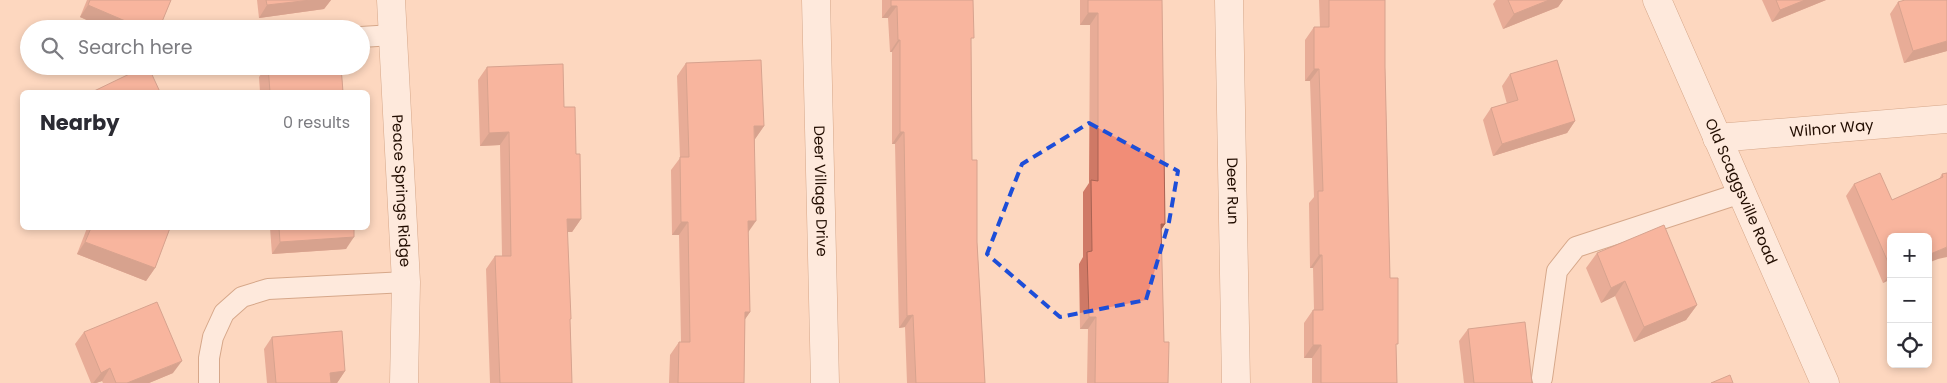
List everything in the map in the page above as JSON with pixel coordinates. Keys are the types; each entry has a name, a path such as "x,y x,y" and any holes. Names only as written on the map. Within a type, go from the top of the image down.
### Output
{"street":[{"name":"Peace Springs Ridge","path":"391,0 406,282 404,383"},
{"name":"Deer Village Drive","path":"816,0 825,383"},
{"name":"Deer Run","path":"1230,0 1236,383"},
{"name":"Old Scaggsville Road","path":"1657,0 1825,383"},
{"name":"Wilnor Way","path":"1717,138 1947,119"}],"lane":[{"path":"370,36 393,35"},
{"path":"1542,378 1557,271 1576,247 1741,193"},
{"path":"209,383 209,358 213,337 224,313 242,298 268,289 406,282"}],"highlighted area":[{"path":"1089,123 1178,171 1169,222 1146,300 1060,317 987,254 1022,164"}],"building":[{"path":"90,0 171,0 163,20 123,20 88,5"},
{"path":"266,0 311,0 267,5"},
{"path":"891,0 973,0 974,38 971,38 972,160 977,160 977,242 985,383 916,383 913,315 907,316 904,132 900,132 900,40 898,40 897,6 891,6"},
{"path":"1088,0 1162,0 1165,224 1161,224 1164,342 1169,342 1168,383 1095,383 1096,317 1089,317 1087,252 1092,251 1091,180 1098,181 1098,13 1088,13"},
{"path":"1329,0 1385,0 1390,278 1398,278 1397,383 1321,383 1321,345 1313,345 1313,310 1323,310 1322,255 1319,255 1318,191 1323,191 1319,69 1314,69 1314,27 1329,27"},
{"path":"1508,0 1549,0 1514,14"},
{"path":"1776,0 1805,0 1780,10"},
{"path":"1905,0 1947,0 1947,41 1913,51 1898,2"},
{"path":"761,60 764,126 754,126 756,221 748,221 750,312 745,312 744,383 678,383 679,342 690,342 688,222 681,222 680,157 689,157 686,63"},
{"path":"1557,60 1575,121 1502,144 1491,108 1518,100 1510,74"},
{"path":"563,64 564,107 575,107 576,154 580,154 581,219 567,219 572,383 500,383 495,256 511,256 509,132 489,133 487,67"},
{"path":"127,75 152,75 159,90 96,90"},
{"path":"269,75 342,75 343,90 270,90"},
{"path":"1880,173 1892,200 1943,177 1942,174 1947,173 1947,247 1932,253 1932,233 1887,233 1887,260 1854,184"},
{"path":"1664,225 1697,305 1644,327 1625,281 1611,288 1597,253"},
{"path":"90,230 169,230 155,268 85,242"},
{"path":"279,230 354,230 354,237 280,242"},
{"path":"157,302 182,361 127,383 116,383 110,368 101,373 84,332"},
{"path":"1525,322 1532,383 1474,383 1468,329"},
{"path":"342,331 345,371 330,373 331,383 276,383 272,337"},
{"path":"1730,375 1733,383 1711,383"}]}
